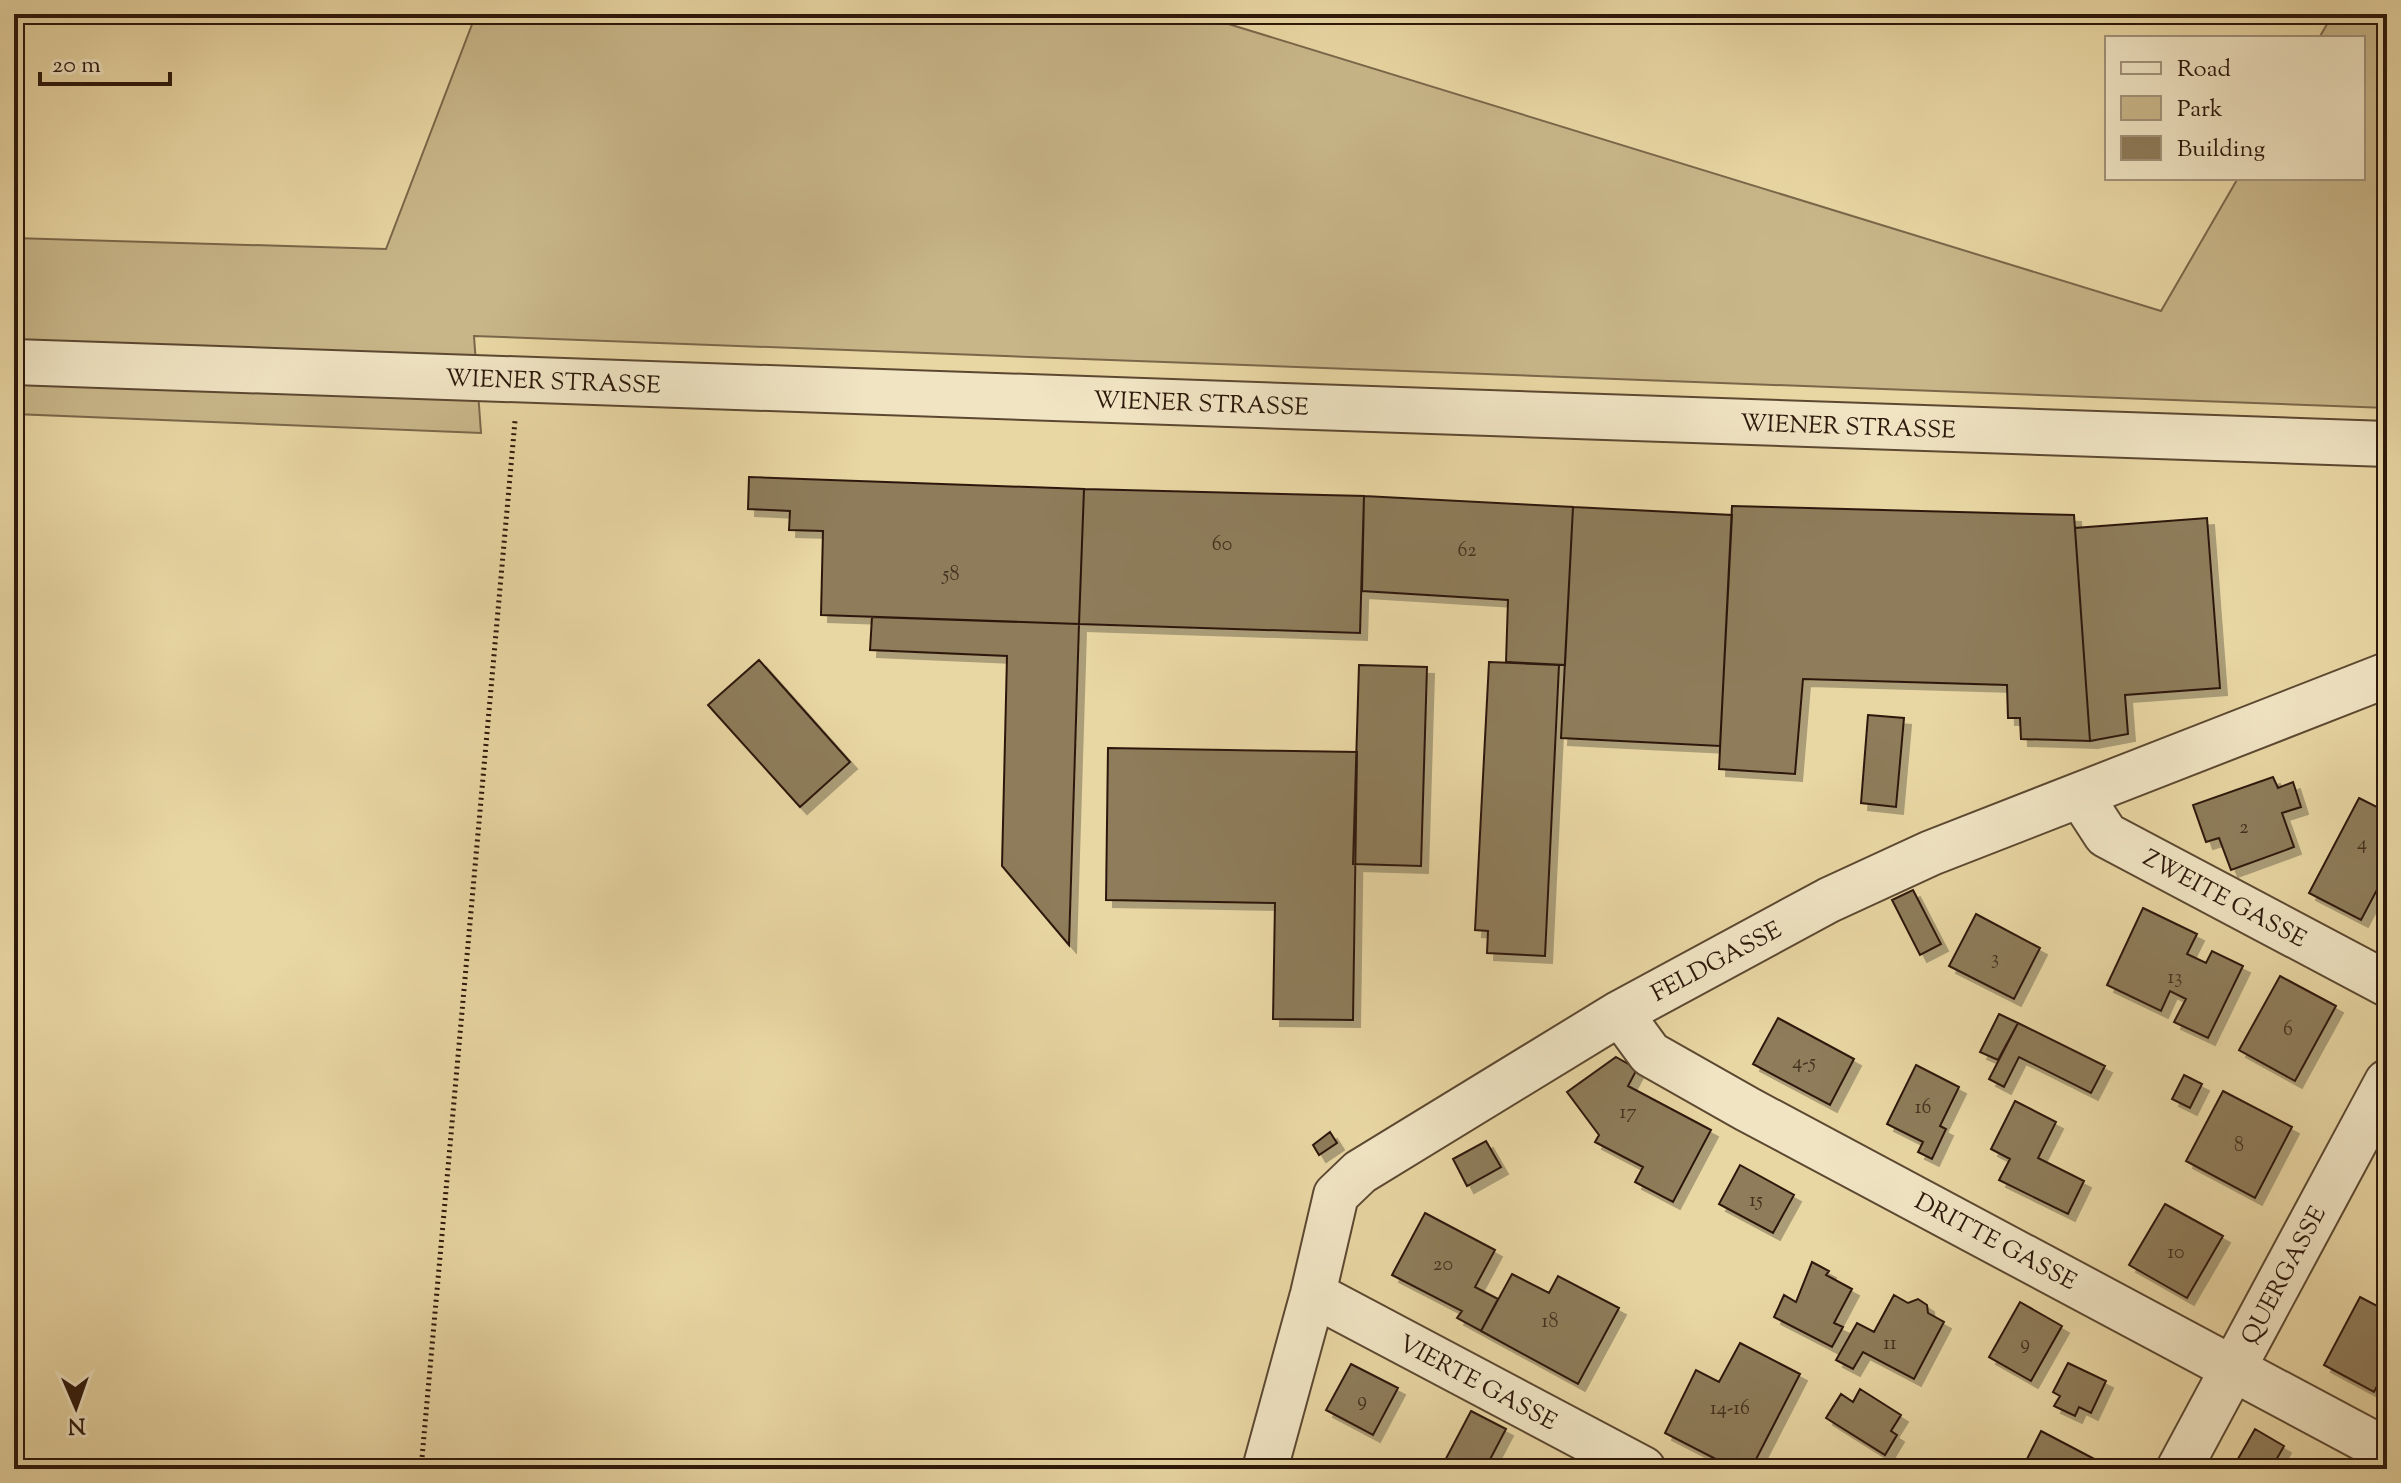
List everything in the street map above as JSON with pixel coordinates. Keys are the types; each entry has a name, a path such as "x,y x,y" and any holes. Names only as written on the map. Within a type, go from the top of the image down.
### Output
{"street":[{"name":"WIENER STRASSE","path":"14,362 2387,444"},
{"name":"FELDGASSE","path":"1265,1469 1313,1294 1336,1195 1360,1172 1620,1013 1829,900 1931,853 2387,675"},
{"name":"ZWEITE GASSE","path":"2080,795 2106,835 2387,984"},
{"name":"DRITTE GASSE","path":"1620,1013 1650,1054 1747,1109 2387,1451"},
{"name":"QUERGASSE","path":"2179,1469 2387,1082"},
{"name":"VIERTE GASSE","path":"1313,1294 1643,1469"}],"path":[{"path":"421,1469 519,380"}],"green space":[{"path":"476,14 1196,14 2161,311 2237,180 2365,180 2365,36 2320,36 2333,14 2387,14 2387,408 474,336 481,433 14,414 14,238 386,249"}],"building":[{"path":"749,477 1084,489 1079,624 821,615 823,531 789,530 790,511 748,509"},
{"path":"1084,489 1364,496 1360,633 1079,624"},
{"path":"1364,496 1573,507 1565,665 1506,662 1508,600 1362,591"},
{"path":"1732,506 2074,515 2090,741 2021,739 2020,718 2008,718 2007,685 1803,679 1795,774 1719,769"},
{"path":"1573,507 1732,515 1720,746 1561,738"},
{"path":"2207,518 2220,688 2125,695 2128,734 2090,741 2075,528"},
{"path":"872,617 1079,624 1069,945 1002,866 1007,656 870,650"},
{"path":"759,660 850,762 800,807 708,705"},
{"path":"1489,662 1559,665 1545,956 1487,953 1488,931 1475,930"},
{"path":"1359,665 1427,667 1421,866 1353,864"},
{"path":"1868,715 1904,718 1896,807 1861,803"},
{"path":"1108,748 1357,752 1353,1020 1273,1019 1275,903 1106,900"},
{"path":"2273,777 2278,788 2293,782 2301,807 2282,813 2294,847 2231,870 2219,838 2206,842 2193,805"},
{"path":"2359,798 2387,812 2387,871 2361,920 2309,893"},
{"path":"1913,890 1941,944 1920,955 1892,900"},
{"path":"2143,908 2197,934 2187,954 2206,963 2212,951 2243,966 2208,1038 2174,1022 2186,999 2170,991 2161,1011 2107,985"},
{"path":"1976,914 2040,948 2014,999 1949,966"},
{"path":"2280,976 2336,1006 2295,1081 2239,1050"},
{"path":"1999,1014 2018,1023 1998,1060 1980,1052"},
{"path":"1778,1018 1854,1059 1830,1105 1753,1064"},
{"path":"2018,1023 2105,1066 2091,1093 2019,1057 2004,1087 1989,1079"},
{"path":"1616,1057 1637,1069 1628,1086 1711,1130 1673,1202 1635,1182 1643,1167 1595,1142 1599,1135 1567,1092"},
{"path":"1916,1065 1959,1087 1940,1126 1946,1129 1932,1159 1918,1152 1923,1142 1887,1124"},
{"path":"2184,1075 2202,1084 2190,1108 2172,1099"},
{"path":"2223,1091 2292,1127 2255,1198 2186,1161"},
{"path":"2015,1101 2056,1122 2038,1158 2084,1181 2068,1214 1999,1180 2010,1159 1991,1149"},
{"path":"1330,1132 1337,1143 1319,1155 1313,1145"},
{"path":"1486,1141 1501,1167 1467,1186 1453,1159"},
{"path":"1740,1165 1794,1195 1773,1233 1719,1204"},
{"path":"2165,1204 2223,1236 2187,1298 2129,1265"},
{"path":"1425,1213 1495,1250 1475,1287 1498,1299 1481,1331 1457,1318 1462,1311 1392,1275"},
{"path":"1812,1262 1829,1271 1826,1275 1852,1289 1834,1323 1843,1327 1832,1347 1774,1317 1784,1295 1796,1302"},
{"path":"1512,1274 1549,1293 1558,1276 1619,1308 1578,1384 1481,1331"},
{"path":"1894,1295 1908,1303 1918,1299 1927,1305 1928,1313 1944,1322 1914,1379 1863,1352 1853,1369 1836,1360 1857,1323 1874,1332"},
{"path":"2360,1297 2387,1311 2387,1367 2374,1392 2324,1365"},
{"path":"2020,1302 2062,1326 2031,1381 1989,1357"},
{"path":"1740,1343 1800,1374 1751,1469 1735,1469 1665,1433 1696,1370 1719,1382"},
{"path":"2068,1363 2106,1381 2091,1413 2079,1407 2075,1416 2054,1406 2060,1396 2053,1392"},
{"path":"1351,1364 1398,1388 1373,1435 1326,1410"},
{"path":"1860,1389 1901,1415 1891,1431 1897,1435 1885,1455 1826,1418 1841,1394 1853,1402"},
{"path":"1471,1411 1506,1429 1485,1469 1441,1468"},
{"path":"2255,1429 2284,1446 2271,1469 2245,1469 2235,1464"},
{"path":"2041,1431 2102,1463 2099,1469 2022,1469"}]}
